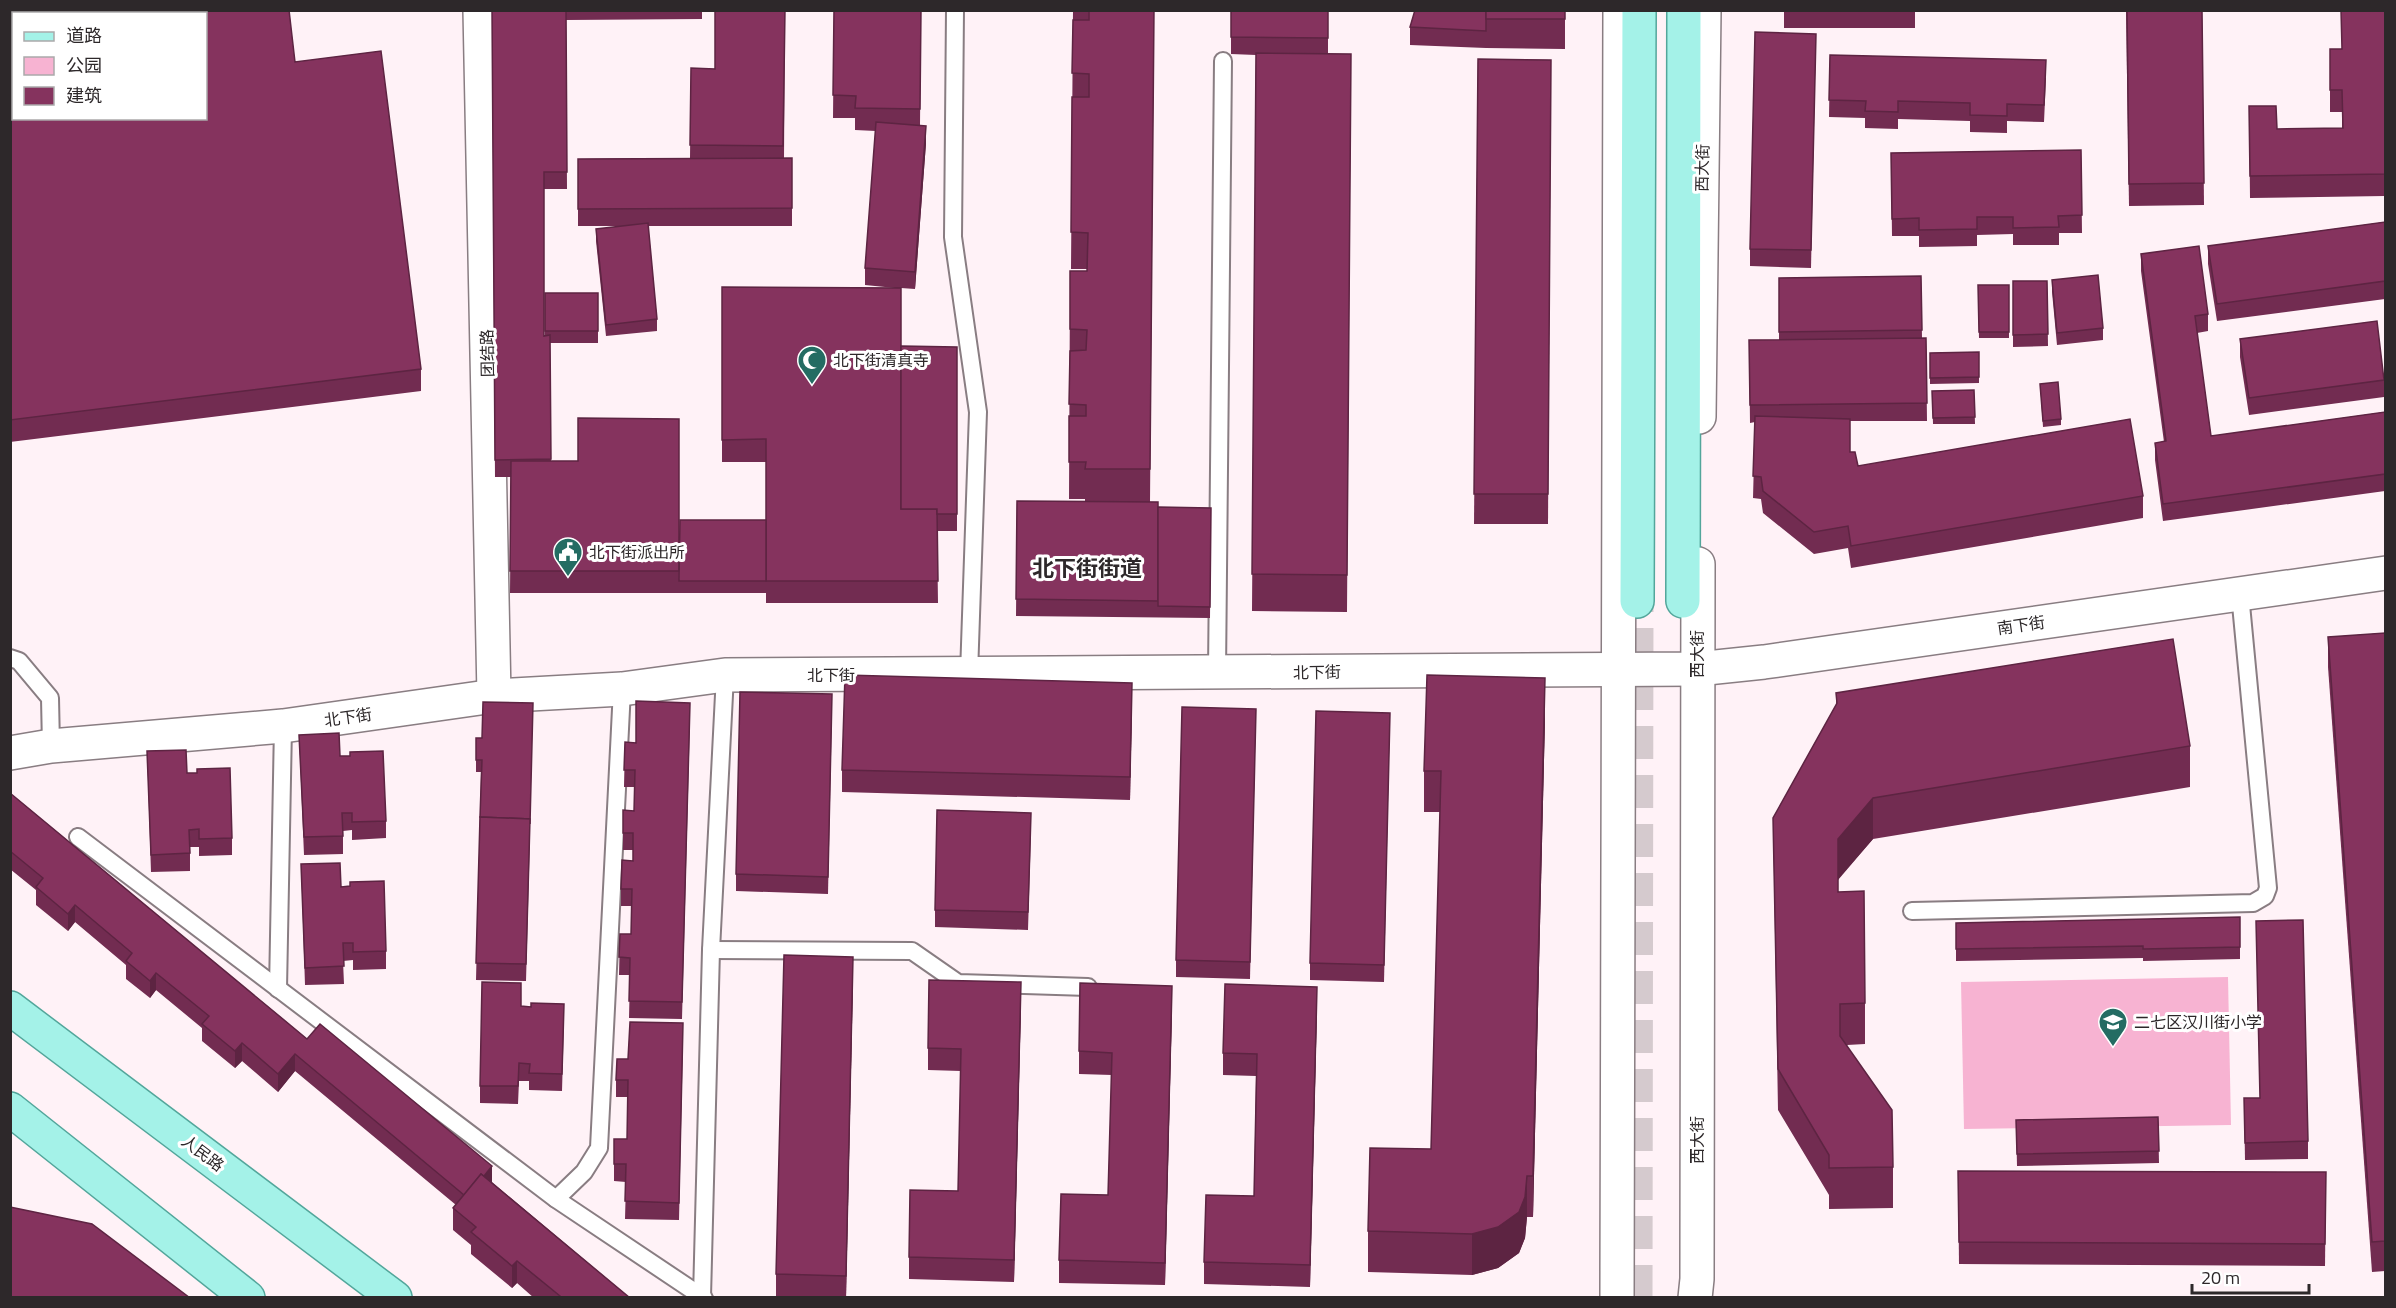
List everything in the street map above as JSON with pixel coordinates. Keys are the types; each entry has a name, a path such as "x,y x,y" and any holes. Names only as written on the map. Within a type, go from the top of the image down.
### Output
{"main road":[{"path":"1637,601 1639,10"},
{"name":"西大街","path":"1683,601 1684,10"},
{"name":"人民路","path":"10,1008 395,1298"},
{"path":"10,1109 248,1298"}],"street":[{"name":"团结路","path":"480,10 494,696"},
{"path":"1617,1298 1620,10"},
{"name":"西大街","path":"1695,1298 1697,1279 1697,669 1704,10"},
{"name":"南下街","path":"1656,669 1697,669 1764,662 2385,573"},
{"name":"北下街","path":"10,753 51,746 283,726 494,696 622,689 725,675 1656,669"}],"lane":[{"path":"955,10 953,237 978,412 969,674"},
{"path":"1217,673 1223,61"},
{"path":"1912,911 2253,903 2265,896 2268,888 2240,594"},
{"path":"10,657 19,661 50,698 51,746"},
{"path":"703,1297 711,950 725,675"},
{"path":"556,1199 584,1172 599,1148 622,689"},
{"path":"278,989 283,726"},
{"path":"78,837 556,1199 703,1297"},
{"path":"711,950 912,951 958,983 1088,987"}],"green space":[{"path":"2228,977 2231,1125 1964,1129 1961,982"}],"building":[{"path":"10,10 289,10 295,62 381,51 421,369 10,420"},
{"path":"492,10 566,10 567,172 544,172 544,336 550,335 551,459 495,460"},
{"path":"715,10 785,10 783,146 690,145 691,68 715,69"},
{"path":"834,10 921,10 920,109 855,108 856,96 833,95"},
{"path":"1089,10 1154,10 1150,469 1085,469 1086,462 1069,462 1069,416 1086,416 1086,405 1069,404 1070,351 1086,350 1087,330 1070,329 1070,271 1087,271 1088,233 1071,232 1072,97 1089,97 1089,74 1072,73 1073,20 1089,20"},
{"path":"1231,10 1328,10 1328,38 1231,37"},
{"path":"1415,10 1486,10 1486,31 1410,27"},
{"path":"1486,10 1565,10 1565,19 1486,19"},
{"path":"2127,10 2202,10 2204,183 2129,184"},
{"path":"2341,10 2385,10 2385,174 2250,176 2249,106 2276,106 2277,129 2343,128 2342,90 2330,90 2330,49 2342,49"},
{"path":"1755,32 1816,34 1811,250 1750,249"},
{"path":"1256,53 1351,54 1347,575 1252,574"},
{"path":"1830,55 2046,60 2044,105 2007,104 2007,116 1970,115 1970,103 1898,101 1898,112 1865,111 1866,101 1829,100"},
{"path":"1478,59 1551,60 1548,494 1474,494"},
{"path":"876,122 926,126 915,272 865,268"},
{"path":"2081,150 2082,215 2058,216 2059,227 2013,228 2013,217 1977,217 1977,229 1919,230 1919,218 1892,219 1891,153"},
{"path":"792,158 792,208 578,209 578,159"},
{"path":"2385,222 2385,281 2217,304 2208,246"},
{"path":"648,223 657,319 606,325 596,229"},
{"path":"2199,246 2208,314 2195,316 2211,436 2385,412 2385,474 2163,504 2155,443 2166,441 2141,254"},
{"path":"2098,275 2103,328 2057,333 2052,280"},
{"path":"1921,276 1922,330 1779,332 1779,278"},
{"path":"2013,281 2047,281 2048,334 2013,335"},
{"path":"1978,285 2009,285 2009,332 1979,332"},
{"name":"北下街清真寺","path":"722,287 901,288 901,509 937,509 938,581 766,581 766,439 722,440"},
{"path":"545,293 598,293 598,331 545,331"},
{"path":"2377,321 2384,380 2249,398 2240,339"},
{"path":"1926,338 1927,403 1750,405 1749,340"},
{"path":"901,346 957,347 957,514 937,514 937,509 901,509"},
{"path":"1979,352 1979,377 1930,378 1930,353"},
{"path":"2058,382 2061,419 2043,421 2040,384"},
{"path":"1974,390 1975,417 1933,418 1932,391"},
{"path":"1755,416 1850,419 1850,452 1855,452 1858,466 2130,419 2143,496 1851,546 1848,526 1814,532 1763,491 1761,477 1753,476"},
{"path":"578,418 679,419 679,571 510,571 511,461 578,461"},
{"path":"1017,501 1158,502 1158,601 1016,599"},
{"path":"1158,507 1211,508 1210,607 1158,606"},
{"path":"680,520 766,520 766,581 679,581"},
{"path":"2385,633 2385,1241 2372,1242 2328,637"},
{"path":"2173,639 2190,746 1873,798 1838,839 1838,892 1864,891 1865,1003 1840,1004 1840,1036 1892,1110 1893,1167 1829,1168 1829,1155 1778,1069 1773,818 1837,703 1836,693"},
{"path":"845,675 1132,683 1130,777 842,770"},
{"path":"1427,675 1545,678 1533,1176 1527,1176 1525,1197 1519,1212 1498,1227 1472,1234 1368,1231 1370,1148 1431,1149 1441,771 1424,771"},
{"path":"740,692 832,694 828,877 736,874"},
{"path":"636,701 690,703 682,1002 629,1001 630,958 619,957 620,934 631,934 632,889 621,889 622,860 633,861 633,833 623,833 623,810 634,811 635,770 624,770 625,742 636,743"},
{"path":"483,702 533,703 530,824 530,819 480,817 482,760 476,760 476,738 482,738"},
{"path":"1182,707 1256,709 1250,962 1176,960"},
{"path":"1316,711 1390,713 1384,965 1310,963"},
{"path":"339,733 340,756 350,756 350,752 383,751 386,821 352,822 352,813 342,813 343,836 304,837 299,735"},
{"path":"186,750 187,773 197,773 197,769 230,768 232,838 199,839 199,829 189,830 190,853 151,855 147,751"},
{"path":"10,793 307,1039 320,1024 492,1166 484,1176 481,1174 464,1195 295,1054 278,1074 242,1043 235,1051 202,1024 209,1016 156,973 150,981 126,961 132,953 75,905 68,914 36,887 43,878 10,851"},
{"path":"937,810 1031,813 1028,912 935,910"},
{"path":"480,817 530,819 526,964 476,963"},
{"path":"340,863 341,887 350,886 350,882 384,881 386,951 353,952 353,943 343,943 344,966 305,968 301,864"},
{"path":"2240,917 2240,947 1956,949 1956,923"},
{"path":"2303,920 2308,1141 2245,1143 2244,1098 2260,1098 2256,921"},
{"path":"784,955 853,957 846,1276 776,1274"},
{"path":"929,980 1021,982 1014,1260 909,1257 910,1190 958,1191 961,1049 928,1048"},
{"path":"482,982 521,983 521,1006 531,1007 531,1003 564,1004 562,1074 529,1073 530,1064 519,1063 518,1086 480,1086"},
{"path":"1080,983 1172,986 1165,1263 1059,1260 1061,1194 1108,1195 1112,1053 1079,1051"},
{"path":"1225,984 1317,987 1310,1265 1204,1262 1206,1195 1254,1196 1257,1054 1223,1053"},
{"path":"630,1022 683,1023 679,1203 625,1201 626,1164 614,1164 614,1139 627,1139 628,1080 616,1080 617,1059 628,1059"},
{"path":"2158,1117 2159,1151 2017,1154 2016,1120"},
{"path":"1958,1171 2326,1172 2325,1244 1959,1242"},
{"path":"481,1174 630,1298 558,1298 560,1296 517,1261 512,1266 471,1232 476,1227 453,1208"},
{"path":"10,1207 92,1224 190,1298 10,1298"}],"tunnel":[{"path":"1636,1298 1637,601"}],"place":[{"name":"北下街清真寺","path":"812,386"},
{"name":"北下街派出所","path":"568,578"},
{"name":"二七区汉川街小学","path":"2113,1048"}],"district":[{"name":"北下街街道","path":"1087,568"}]}
